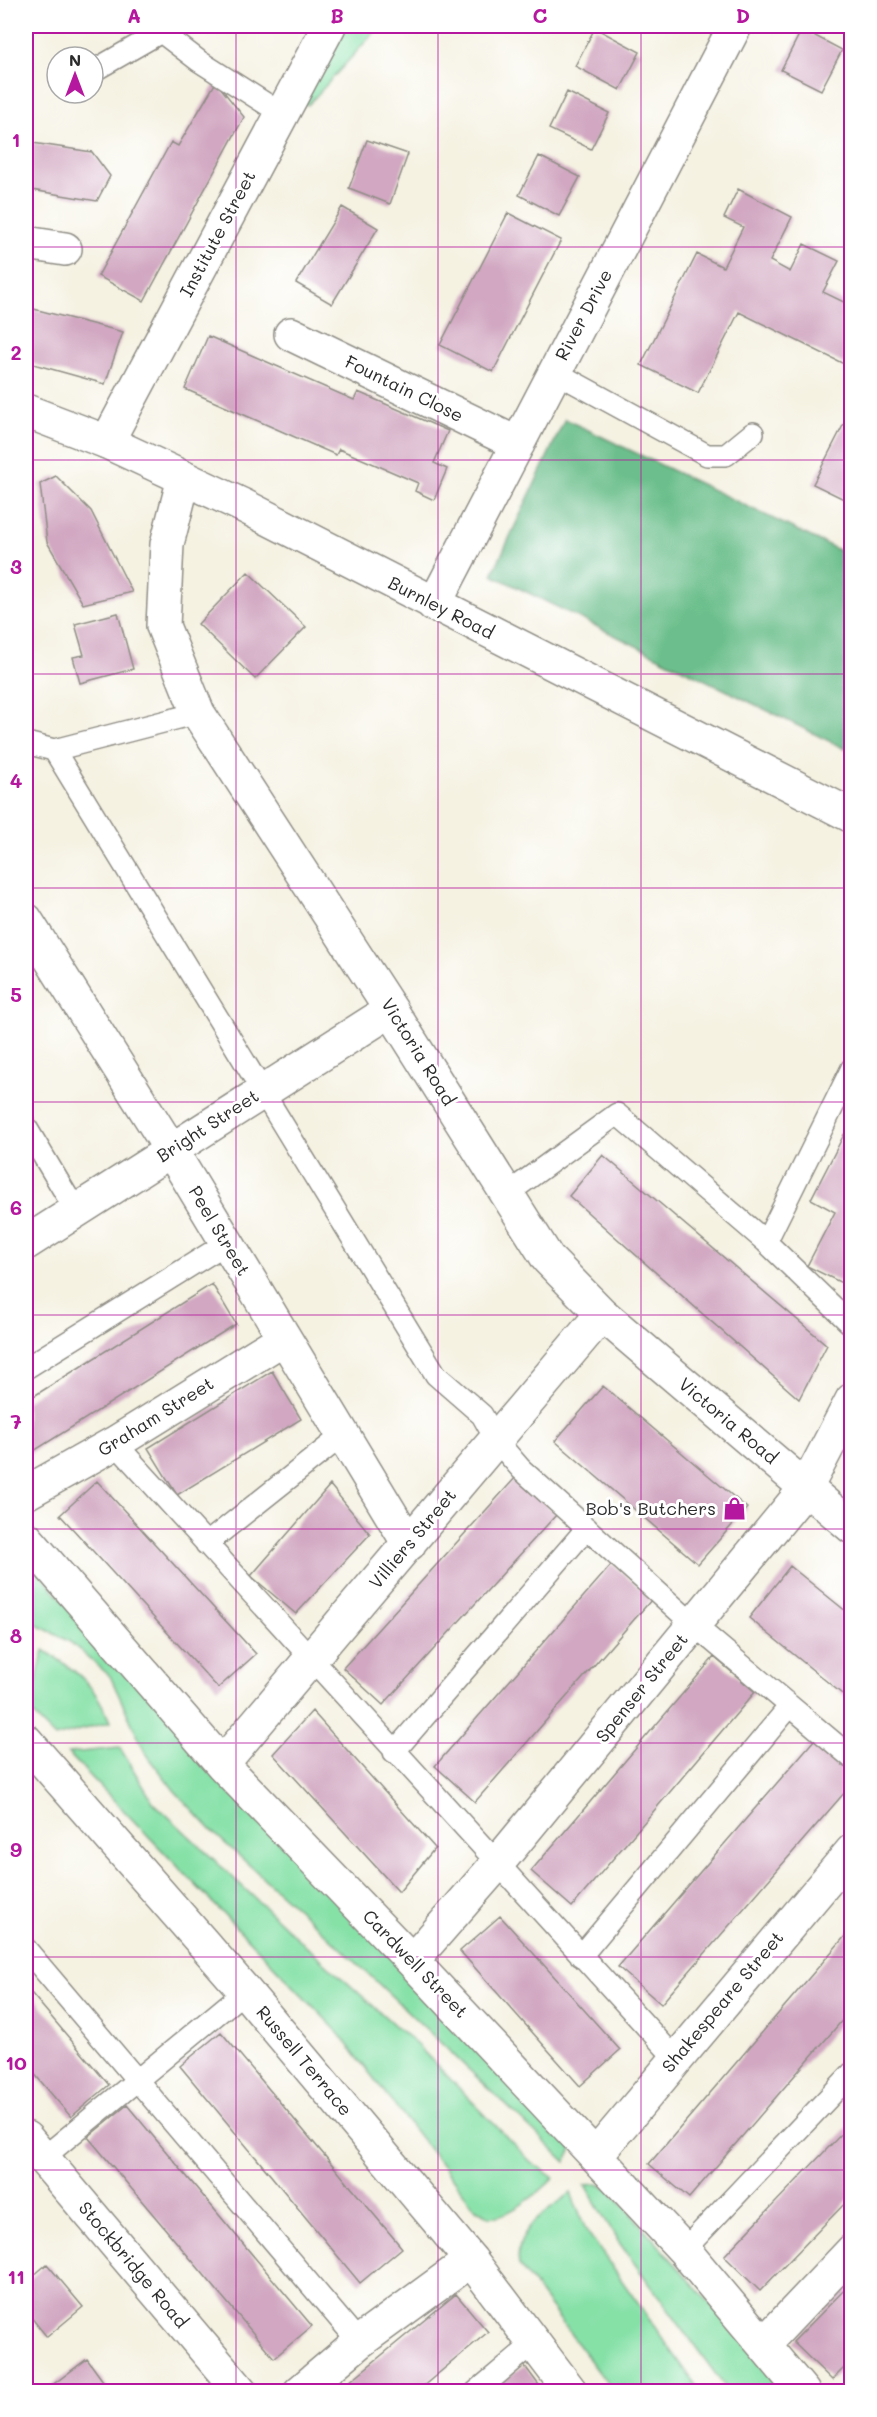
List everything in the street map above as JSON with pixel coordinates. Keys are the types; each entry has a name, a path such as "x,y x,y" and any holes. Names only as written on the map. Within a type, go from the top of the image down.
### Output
{"street":[{"name":"Institute Street","path":"106,442 329,26"},
{"name":"River Drive","path":"434,605 735,26"},
{"path":"26,243 65,249"},
{"name":"Fountain Close","path":"291,334 518,444"},
{"name":"Burnley Road","path":"26,411 106,442 184,478 852,816"},
{"name":"Victoria Road","path":"184,478 167,544 163,626 198,713 391,1010 548,1259 602,1314 852,1527"},
{"name":"Peel Street","path":"26,920 171,1150 225,1244 409,1544"},
{"name":"Bright Street","path":"26,1243 391,1010"},
{"name":"Villiers Street","path":"222,1764 602,1314"},
{"name":"Graham Street","path":"26,1493 115,1443 284,1338"},
{"name":"Spenser Street","path":"412,1961 497,1864 806,1488 852,1400"},
{"name":"Cardwell Street","path":"26,1538 222,1764 596,2155 684,2250 803,2391"},
{"name":"Russell Terrace","path":"26,1744 246,1991 471,2260 571,2391"},
{"name":"Shakespeare Street","path":"596,2155 675,2058 852,1851"},
{"name":"Stockbridge Road","path":"34,2148 241,2391"},
{"path":"764,2344 852,2251"},
{"path":"300,2391 359,2342 471,2260"}],"lane":[{"path":"105,64 162,32 199,61 282,114"},
{"path":"555,372 707,455 726,455 753,433"},
{"path":"26,743 54,750 198,713"},
{"path":"54,750 436,1375 482,1415 496,1440 521,1469 694,1625 852,1758"},
{"path":"766,1242 852,1068"},
{"path":"507,1194 617,1114 766,1242 852,1325"},
{"path":"26,1127 76,1211"},
{"path":"26,1368 225,1244"},
{"path":"206,1544 343,1435"},
{"path":"115,1443 310,1660 675,2058"},
{"path":"394,1752 587,1528"},
{"path":"581,1956 790,1706"},
{"path":"26,1950 359,2342"},
{"path":"34,2148 136,2079 246,1991"},
{"path":"684,2250 852,2073"},
{"path":"477,2391 534,2343"}],"green space":[{"path":"324,26 380,26 308,105 290,99"},
{"path":"565,419 851,556 851,745 845,749 492,575"},
{"path":"26,1560 572,2149 566,2162 341,1948 216,1835 174,1790 145,1752 110,1676 70,1642 26,1619"},
{"path":"44,1650 76,1672 92,1688 110,1722 55,1737 29,1711"},
{"path":"120,1748 153,1802 294,1935 418,2046 530,2161 554,2178 524,2203 505,2213 489,2216 476,2209 335,2029 68,1753"},
{"path":"598,2184 608,2188 788,2391 728,2391 618,2241 585,2185"},
{"path":"571,2193 586,2230 700,2391 613,2391 519,2265 518,2252 526,2231 542,2215"}],"building":[{"path":"595,28 640,52 620,90 575,66"},
{"path":"802,29 842,50 821,90 781,70"},
{"path":"216,82 244,117 144,301 98,276 171,142 178,146"},
{"path":"567,92 609,113 591,149 549,129"},
{"path":"367,140 408,154 390,204 349,188"},
{"path":"26,142 92,152 110,176 97,201 26,189"},
{"path":"539,156 580,177 559,216 519,195"},
{"path":"738,189 792,217 770,261 790,272 804,244 839,261 823,292 852,306 852,368 739,312 698,393 641,365 697,254 723,267 743,227 724,218"},
{"path":"342,207 378,228 332,304 296,283"},
{"path":"508,213 561,240 493,372 440,345"},
{"path":"26,307 123,332 105,384 26,362"},
{"path":"208,336 354,400 358,392 448,431 434,463 447,469 434,500 415,491 418,483 339,449 336,455 185,389"},
{"path":"852,408 852,503 813,484"},
{"path":"56,476 91,511 132,592 83,604 47,542 40,484"},
{"path":"248,572 306,627 255,679 198,624"},
{"path":"118,613 133,669 80,683 73,657 84,655 75,624"},
{"path":"852,1119 852,1288 807,1266 835,1212 811,1199"},
{"path":"603,1155 827,1345 799,1399 569,1196"},
{"path":"212,1284 236,1324 26,1456 26,1401"},
{"path":"272,1371 301,1419 177,1495 148,1448"},
{"path":"603,1386 747,1508 698,1564 555,1441"},
{"path":"516,1477 557,1514 383,1705 343,1668"},
{"path":"97,1481 256,1654 218,1688 60,1515"},
{"path":"330,1485 370,1534 296,1614 251,1576"},
{"path":"612,1564 652,1599 475,1802 435,1766"},
{"path":"790,1566 852,1616 852,1702 749,1618"},
{"path":"714,1657 755,1692 572,1907 531,1871"},
{"path":"312,1711 435,1848 399,1892 273,1754"},
{"path":"815,1739 852,1770 852,1784 661,2004 618,1967"},
{"path":"500,1916 620,2050 580,2086 460,1951"},
{"path":"852,1928 852,2009 689,2198 649,2164"},
{"path":"26,1987 109,2085 71,2117 26,2064"},
{"path":"221,2032 402,2248 360,2283 180,2066"},
{"path":"127,2105 312,2326 274,2358 88,2137"},
{"path":"852,2123 852,2196 760,2291 724,2256"},
{"path":"47,2264 83,2307 47,2337 26,2311 26,2282"},
{"path":"852,2282 852,2360 832,2380 793,2342"},
{"path":"456,2294 488,2332 416,2392 337,2392"},
{"path":"87,2359 111,2392 55,2392 51,2386"},
{"path":"524,2365 544,2392 488,2392"}],"place":[{"name":"Bob's Butchers","path":"734,1509"}]}
